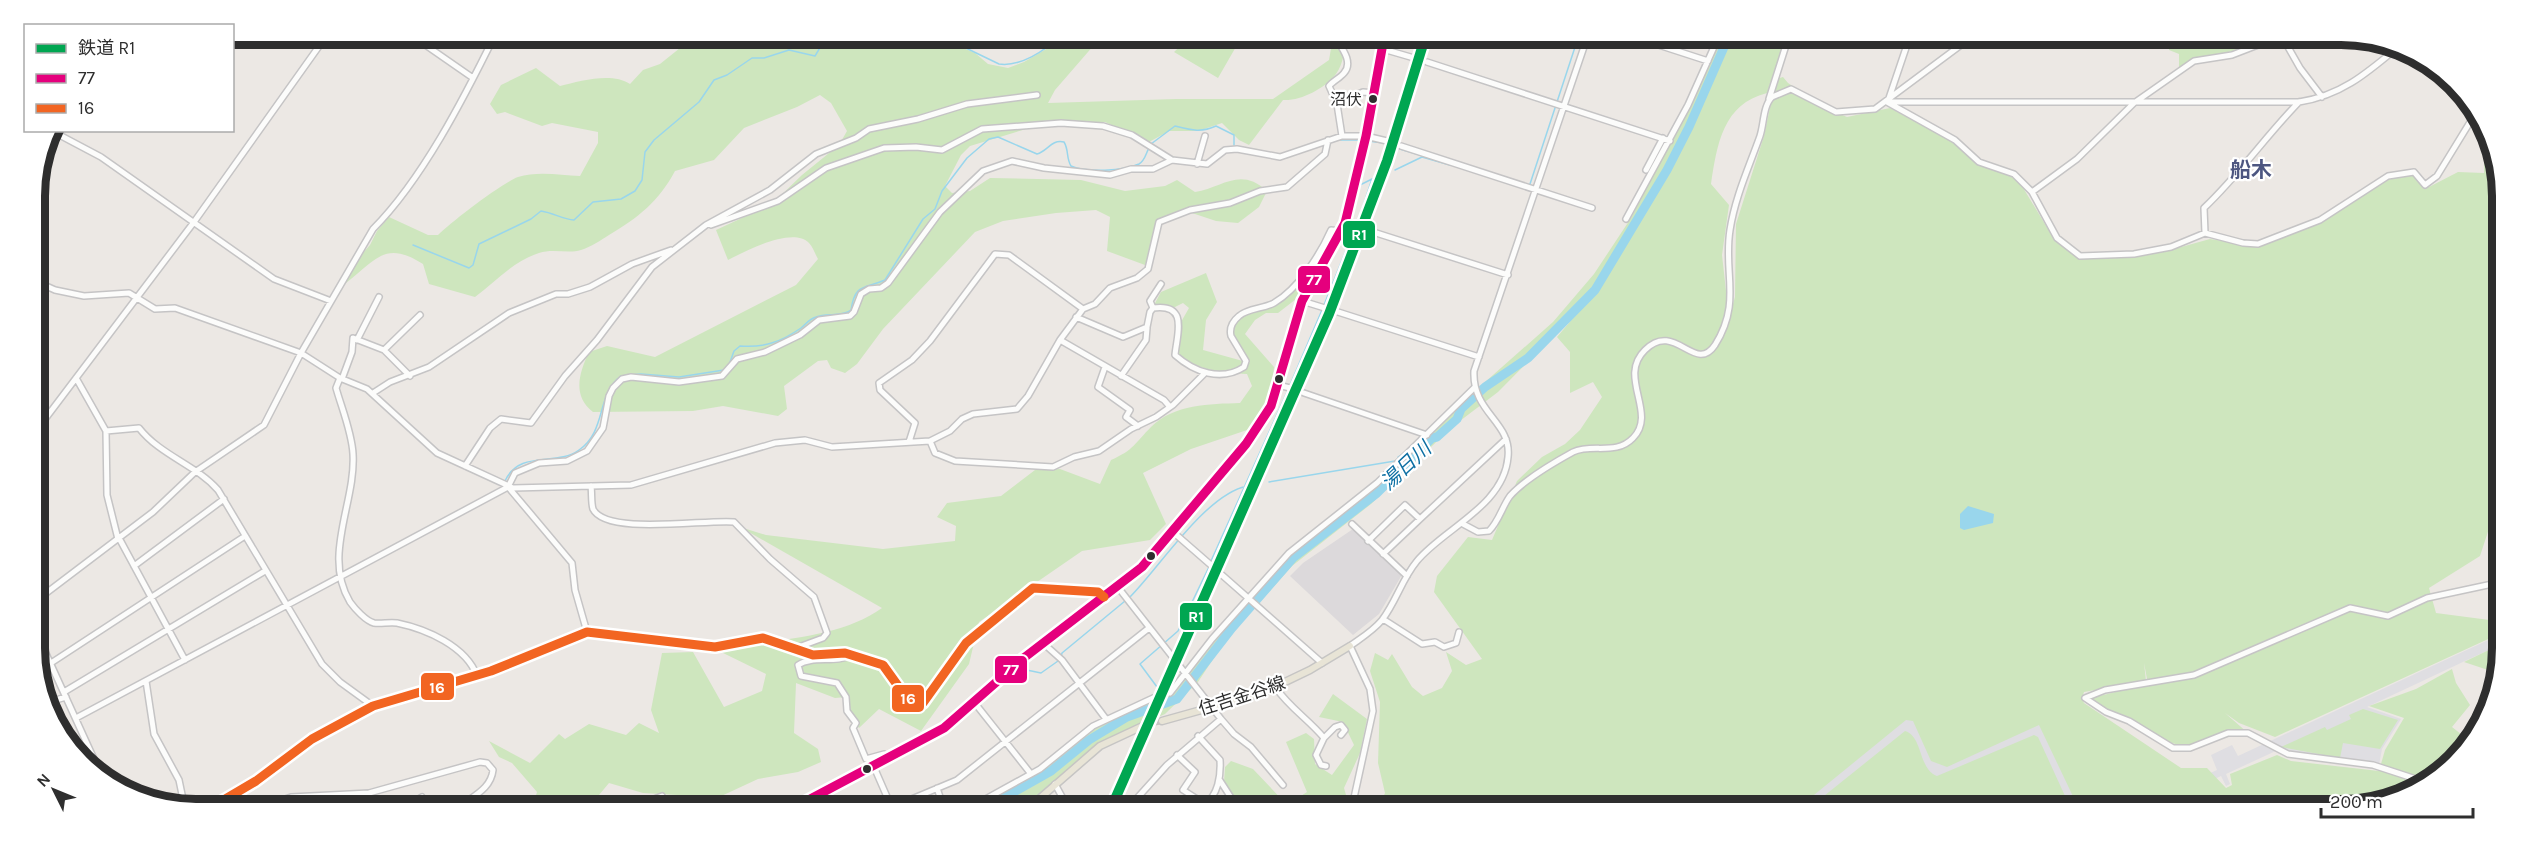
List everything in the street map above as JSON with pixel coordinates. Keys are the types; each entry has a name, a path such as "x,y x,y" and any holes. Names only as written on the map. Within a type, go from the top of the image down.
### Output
{"main road":[{"path":"818,799 944,728 1043,643 1142,567 1177,536 1262,423 1278,385 1302,301 1345,223 1366,136 1383,45"},
{"name":"住吉金谷線","path":"1162,721 1276,688 1350,646"},
{"path":"1039,799 1100,746 1145,725"}],"street":[{"path":"45,419 194,222 320,45"},
{"path":"425,45 473,78"},
{"path":"45,594 153,512 195,472 264,425 301,353 373,229 390,212 416,177 490,45"},
{"path":"1340,45 1347,56 1346,72 1329,86 1338,104 1342,136"},
{"path":"1354,799 1373,711 1370,689 1350,646 1383,619 1407,576 1424,553 1463,524 1482,506 1503,474 1509,458 1506,439 1482,407 1475,388 1474,371 1536,189 1560,104 1584,45"},
{"path":"1659,45 1708,61"},
{"path":"1626,219 1670,141 1715,45"},
{"path":"1463,524 1478,532 1489,531 1511,496 1521,486 1559,461 1578,450 1617,448 1633,439 1641,425 1634,368 1640,355 1656,341 1670,339 1698,356 1706,354 1714,346 1723,329 1732,291 1729,241 1733,214 1761,135 1768,100 1786,45"},
{"path":"1887,102 1907,45"},
{"path":"1768,100 1778,93 1791,89 1836,112 1864,111 1887,102 1961,45"},
{"path":"2032,192 2077,159 2134,103 2194,61 2232,55 2258,45"},
{"path":"2287,45 2300,68 2322,97"},
{"path":"1383,49 1414,58"},
{"path":"1887,102 2299,102 2322,97 2363,78 2391,53"},
{"path":"1427,62 1670,141"},
{"path":"1338,104 1363,92 1375,93"},
{"path":"465,466 490,428 501,419 531,423 565,376 597,340 652,267 706,225 770,190 816,154 856,138 869,129 918,119 967,104 1037,95"},
{"path":"1887,102 1955,140 1979,162 2014,174 2032,192 2056,238 2080,256 2134,254 2170,248 2205,233 2243,243 2258,244 2320,220 2388,176 2414,171 2425,185 2437,176 2471,120"},
{"path":"2205,233 2204,208 2222,191 2277,123 2299,102"},
{"path":"706,225 717,224 778,201 826,168 884,148 916,147 942,150 982,129 1080,123 1132,135 1172,160 1197,164 1207,164 1225,150 1237,149 1280,157 1342,136 1366,136 1391,142"},
{"path":"58,134 101,157 194,222 205,233 274,279 331,301"},
{"path":"1197,164 1205,136"},
{"path":"1646,170 1663,138"},
{"path":"76,718 508,487 631,485 775,443 805,440 832,447 930,441 950,431 962,420 974,414 1017,409 1028,396 1076,316 1083,309 1095,304 1110,288 1137,278 1148,268 1159,222 1190,210 1230,203 1260,191 1287,187 1325,154 1328,140"},
{"path":"1401,146 1592,208"},
{"path":"508,487 515,473 528,466 567,461 587,451 603,428 613,387 622,379 631,377 679,382 723,376 737,359 765,352 800,335 819,320 850,316 861,294 869,289 881,288 888,283 940,212 983,171 1011,161 1054,170 1110,175 1131,169 1153,168 1172,160"},
{"path":"1345,223 1357,227"},
{"path":"1153,308 1170,308 1176,312 1179,327 1175,356 1189,368 1204,374 1236,372 1244,368 1244,357 1231,336 1233,321 1241,313 1272,303 1283,296 1323,247 1331,230 1341,231"},
{"path":"1370,231 1508,275"},
{"path":"373,393 390,382 429,367 509,313 556,294 568,294 590,287 632,264 674,249"},
{"path":"909,442 915,423 880,390 879,383 912,360 930,341 995,254 1009,255 1083,309"},
{"path":"1153,308 1150,301 1161,284"},
{"path":"45,286 55,291 84,296 129,293 155,309 175,308 301,353 341,379 373,393 437,453 508,487 572,563 575,590 587,632"},
{"path":"357,340 379,297"},
{"path":"1302,301 1328,309"},
{"path":"1121,376 1146,340 1150,312 1153,308"},
{"path":"1338,312 1479,357"},
{"path":"384,350 420,315"},
{"path":"1076,316 1123,338 1147,327"},
{"path":"410,376 384,350 353,338 352,352 336,388 353,456 339,552 341,576 352,605 367,620 374,623 395,623 440,639 472,662 477,676"},
{"path":"1060,340 1164,400 1170,407"},
{"path":"1105,367 1098,387 1131,410 1126,417 1138,426"},
{"path":"930,441 935,453 942,458 955,461 1053,467 1074,457 1099,451 1170,407 1204,374"},
{"path":"76,378 106,431 107,495 119,539 185,660"},
{"path":"1278,385 1294,389"},
{"path":"1170,693 1248,597 1289,553 1377,483 1475,388"},
{"path":"1304,393 1427,435"},
{"path":"106,431 139,428 147,438 211,481 322,664 340,682 373,706"},
{"path":"1383,554 1506,439"},
{"path":"591,486 592,508 597,514 622,525 734,522 770,559 814,597 827,633 823,638 796,648"},
{"path":"134,566 224,499"},
{"path":"1368,541 1406,505 1420,519"},
{"path":"1352,524 1407,576"},
{"path":"51,663 245,536"},
{"path":"1177,536 1212,566"},
{"path":"54,699 265,571"},
{"path":"1222,575 1323,663"},
{"path":"2417,779 2373,765 2288,753 2248,733 2228,732 2190,748 2173,748 2085,698 2105,690 2194,675 2350,608 2388,616 2427,598 2492,584"},
{"path":"1117,586 1211,708 1234,734 1251,747 1283,785"},
{"path":"225,799 256,781 312,739 373,706 477,676 587,632 715,647 763,638 813,655 852,654 883,665 906,697 917,706 923,703 966,643 1033,588 1098,592 1104,597"},
{"path":"1383,619 1422,644 1436,642 1444,647 1456,643 1459,632"},
{"path":"910,799 957,780 1149,628"},
{"path":"1043,643 1061,659 1106,719"},
{"path":"45,651 94,760"},
{"path":"852,654 845,658 805,661 798,665 798,671 801,676 837,683 846,697 847,711 855,718 856,723 853,728 866,759 884,754 888,760"},
{"path":"146,681 154,734 179,780 183,798"},
{"path":"1276,688 1285,701 1312,724 1324,738"},
{"path":"986,799 1031,774 1071,742 1106,719 1153,698"},
{"path":"974,702 1031,774"},
{"path":"1136,799 1177,755 1221,719"},
{"path":"1326,766 1321,765 1316,755 1324,738 1335,727 1341,725 1345,730 1341,735"},
{"path":"1198,736 1220,760 1220,779 1210,799"},
{"path":"1177,755 1195,772 1183,790 1196,799"},
{"path":"285,799 369,794 480,762 487,763 494,770 492,779 469,799"},
{"path":"874,767 890,799"},
{"path":"1220,779 1232,799"},
{"path":"1055,784 1063,799"},
{"path":"937,788 942,799"},
{"path":"654,799 662,796"}],"shaded area":[{"path":"1353,529 1403,573 1379,614 1353,635 1290,576 1303,563"},
{"path":"2492,638 2492,648 2367,707 2401,719 2382,749 2379,765 2301,755 2280,749 2226,774 2230,784 2226,786 2221,776 2174,799 1806,799 1912,712 1939,764 2034,722 2170,791 2217,770 2211,755 2232,745 2238,756"}],"green space":[{"path":"684,45 956,45 975,53 988,64 1008,68 1024,62 1053,45 1094,45 1055,90 1048,103 1273,99 1329,60 1332,45 1346,45 1336,74 1319,89 1305,96 1283,100 1249,145 1239,140 1222,123 1198,131 1169,131 1149,142 1105,122 1036,126 970,146 961,155 945,186 952,193 970,191 990,178 1081,180 1125,191 1165,186 1177,180 1195,192 1239,179 1248,180 1267,191 1259,207 1238,223 1216,221 1192,213 1159,222 1145,265 1107,251 1110,217 1096,210 1003,221 975,232 883,329 857,364 845,373 831,368 827,360 818,361 784,386 787,409 778,416 723,406 693,411 593,412 582,399 580,376 589,352 607,346 655,357 796,285 818,259 809,243 791,237 780,239 728,260 716,230 772,204 802,175 839,145 847,131 831,103 820,95 797,107 744,128 714,160 675,171 669,182 647,208 596,243 576,251 544,252 521,261 475,297 429,284 423,264 399,253 390,253 374,260 346,283 345,273 370,245 377,231 389,217 428,235 438,235 477,203 518,177 541,174 580,176 598,143 598,132 552,123 542,126 505,112 497,114 490,104 501,85 536,68 560,86 605,78 623,80 630,84 643,70 660,64"},
{"path":"1181,45 1237,45 1218,78 1174,52"},
{"path":"1715,45 1783,45 1767,93 1752,98 1732,116 1716,154 1711,184 1729,205 1722,255 1729,318 1735,297 1736,224 1764,136 1776,79 1783,77 1788,83 1828,109 1847,117 1890,108 1949,140 1978,163 2014,178 2022,186 2054,239 2079,258 2134,256 2174,249 2210,239 2260,247 2358,199 2379,183 2414,172 2429,187 2458,172 2484,173 2485,149 2492,186 2492,519 2480,556 2429,588 2436,613 2492,620 2492,637 2275,737 2239,723 2225,713 2248,733 2206,740 2187,748 2152,736 2087,699 2148,684 2144,663 2146,681 2084,692 2082,698 2084,703 2181,768 2207,768 2226,788 2232,785 2230,774 2277,755 2291,761 2379,771 2385,750 2404,718 2369,706 2416,689 2452,669 2456,683 2470,705 2452,727 2464,736 2455,748 2441,762 2417,779 2399,788 2361,798 2074,799 2039,725 1947,767 1931,761 1913,721 1906,720 1809,799 1382,799 1385,793 1378,763 1380,702 1370,671 1375,653 1388,660 1392,654 1412,687 1423,696 1442,688 1452,671 1446,652 1466,665 1482,659 1434,592 1437,576 1468,537 1492,540 1517,481 1542,457 1565,444 1580,430 1602,397 1593,382 1570,393 1570,352 1557,337 1585,304 1498,392 1452,427 1371,504 1292,566 1225,641 1198,682 1165,714 1106,740 1034,799 990,799 1043,769 1108,718 1171,693 1269,577 1299,546 1374,489 1467,398 1553,322 1594,274 1631,218 1670,143"},
{"path":"2169,45 2252,45 2201,59 2179,68 2179,54 2169,50"},
{"path":"1322,252 1300,296 1278,313 1266,313 1255,320 1245,334 1274,367 1272,389 1253,428 1191,449 1143,473 1166,524 1150,540 1082,551 979,622 969,664 921,731 879,709 859,728 849,714 846,697 835,698 796,683 794,733 818,749 821,762 798,772 758,779 715,799 680,799 677,795 643,793 609,783 599,795 600,799 535,799 537,792 512,763 499,757 489,741 530,763 559,734 565,739 589,724 626,735 639,723 659,733 651,710 662,653 693,652 724,707 762,691 766,674 719,651 725,648 827,632 847,626 882,608 740,527 766,535 883,549 955,541 956,526 937,517 947,503 1001,496 1035,470 1060,469 1100,484 1111,460 1130,449 1160,419 1193,407 1240,403 1252,386 1247,374 1211,370 1178,355 1181,322 1189,308 1183,303 1175,307 1154,305 1161,292 1206,273 1217,302 1206,320 1203,350 1250,363 1232,332 1235,325 1244,316 1274,305 1292,288"},
{"path":"2492,648 2490,671 2464,662"},
{"path":"1333,694 1367,719 1360,753 1344,788 1347,799 1296,799 1307,792 1286,742 1306,733 1314,739 1315,764 1332,775 1354,745 1343,722 1319,717"},
{"path":"2363,709 2398,720 2380,749 2343,743 2340,758 2281,747 2325,727 2327,730 2351,719 2349,715"},
{"path":"1905,731 1915,739 1927,767 1937,776 2034,735 2038,737 2066,799 1820,799"},
{"path":"1231,761 1253,769 1281,799 1235,799 1224,782 1225,767"}],"water":[{"path":"1968,506 1994,514 1993,523 1964,530 1960,528 1960,514"}],"waterway":[{"path":"413,245 469,268 473,265 479,244 531,219 541,211 574,220 593,202 621,199 635,191 642,180 645,152 654,140 699,102 714,80 727,75 752,58 764,58 789,50 815,56 822,45"},
{"path":"960,45 999,64 1015,63 1032,57 1049,45"},
{"path":"1530,184 1576,45"},
{"name":"湯日川","path":"1001,799 1051,771 1089,740 1127,717 1177,699 1232,628 1293,558 1376,494 1432,438 1437,437 1457,419 1461,409 1485,387 1528,358 1595,290 1667,170 1689,127 1725,45"},
{"path":"1151,144 1175,126 1191,130 1216,126 1234,135 1234,145"},
{"path":"729,365 734,351 740,346 772,343 794,333 809,320 851,310 858,291 885,280 923,219 935,209 942,191 967,158 989,139 998,137 1037,154 1056,142 1064,142 1071,166 1095,170 1124,168 1139,164 1149,148"},
{"path":"1338,140 1363,140"},
{"path":"1368,141 1384,143"},
{"path":"1400,149 1430,158"},
{"path":"1395,170 1422,157 1450,165"},
{"path":"1357,224 1372,179 1378,177"},
{"path":"1360,185 1372,179"},
{"path":"1495,179 1523,188"},
{"path":"1324,305 1355,228"},
{"path":"1290,385 1322,310"},
{"path":"505,481 520,465 570,455 588,442 594,433 608,392 621,376 641,374 679,377 724,370"},
{"path":"1211,561 1288,390"},
{"path":"1269,482 1395,461"},
{"path":"1130,597 1199,517 1231,492 1247,486"},
{"path":"1160,691 1140,664 1178,631 1209,567"},
{"path":"1061,657 1062,653 1125,601"},
{"path":"1003,684 1022,669 1041,673 1058,661"}],"tunnel":[{"path":"1414,58 1427,62"},
{"path":"1153,698 1170,693"},
{"path":"1145,725 1162,721"}],"rail line":[{"name":"R1","path":"1115,799 1329,314 1387,161 1423,45"}],"transit line":[{"name":"77","path":"810,799 944,728 1025,657 1142,567 1246,444 1271,406 1302,301 1345,223 1366,136 1383,45"},
{"name":"16","path":"225,799 256,781 312,739 373,706 491,671 587,632 715,647 763,638 813,655 845,653 883,665 906,697 917,706 923,703 966,643 1033,588 1098,592 1104,597"}],"place":[{"name":"沼伏","path":"1373,99"}],"district":[{"name":"船木","path":"2251,170"}]}
